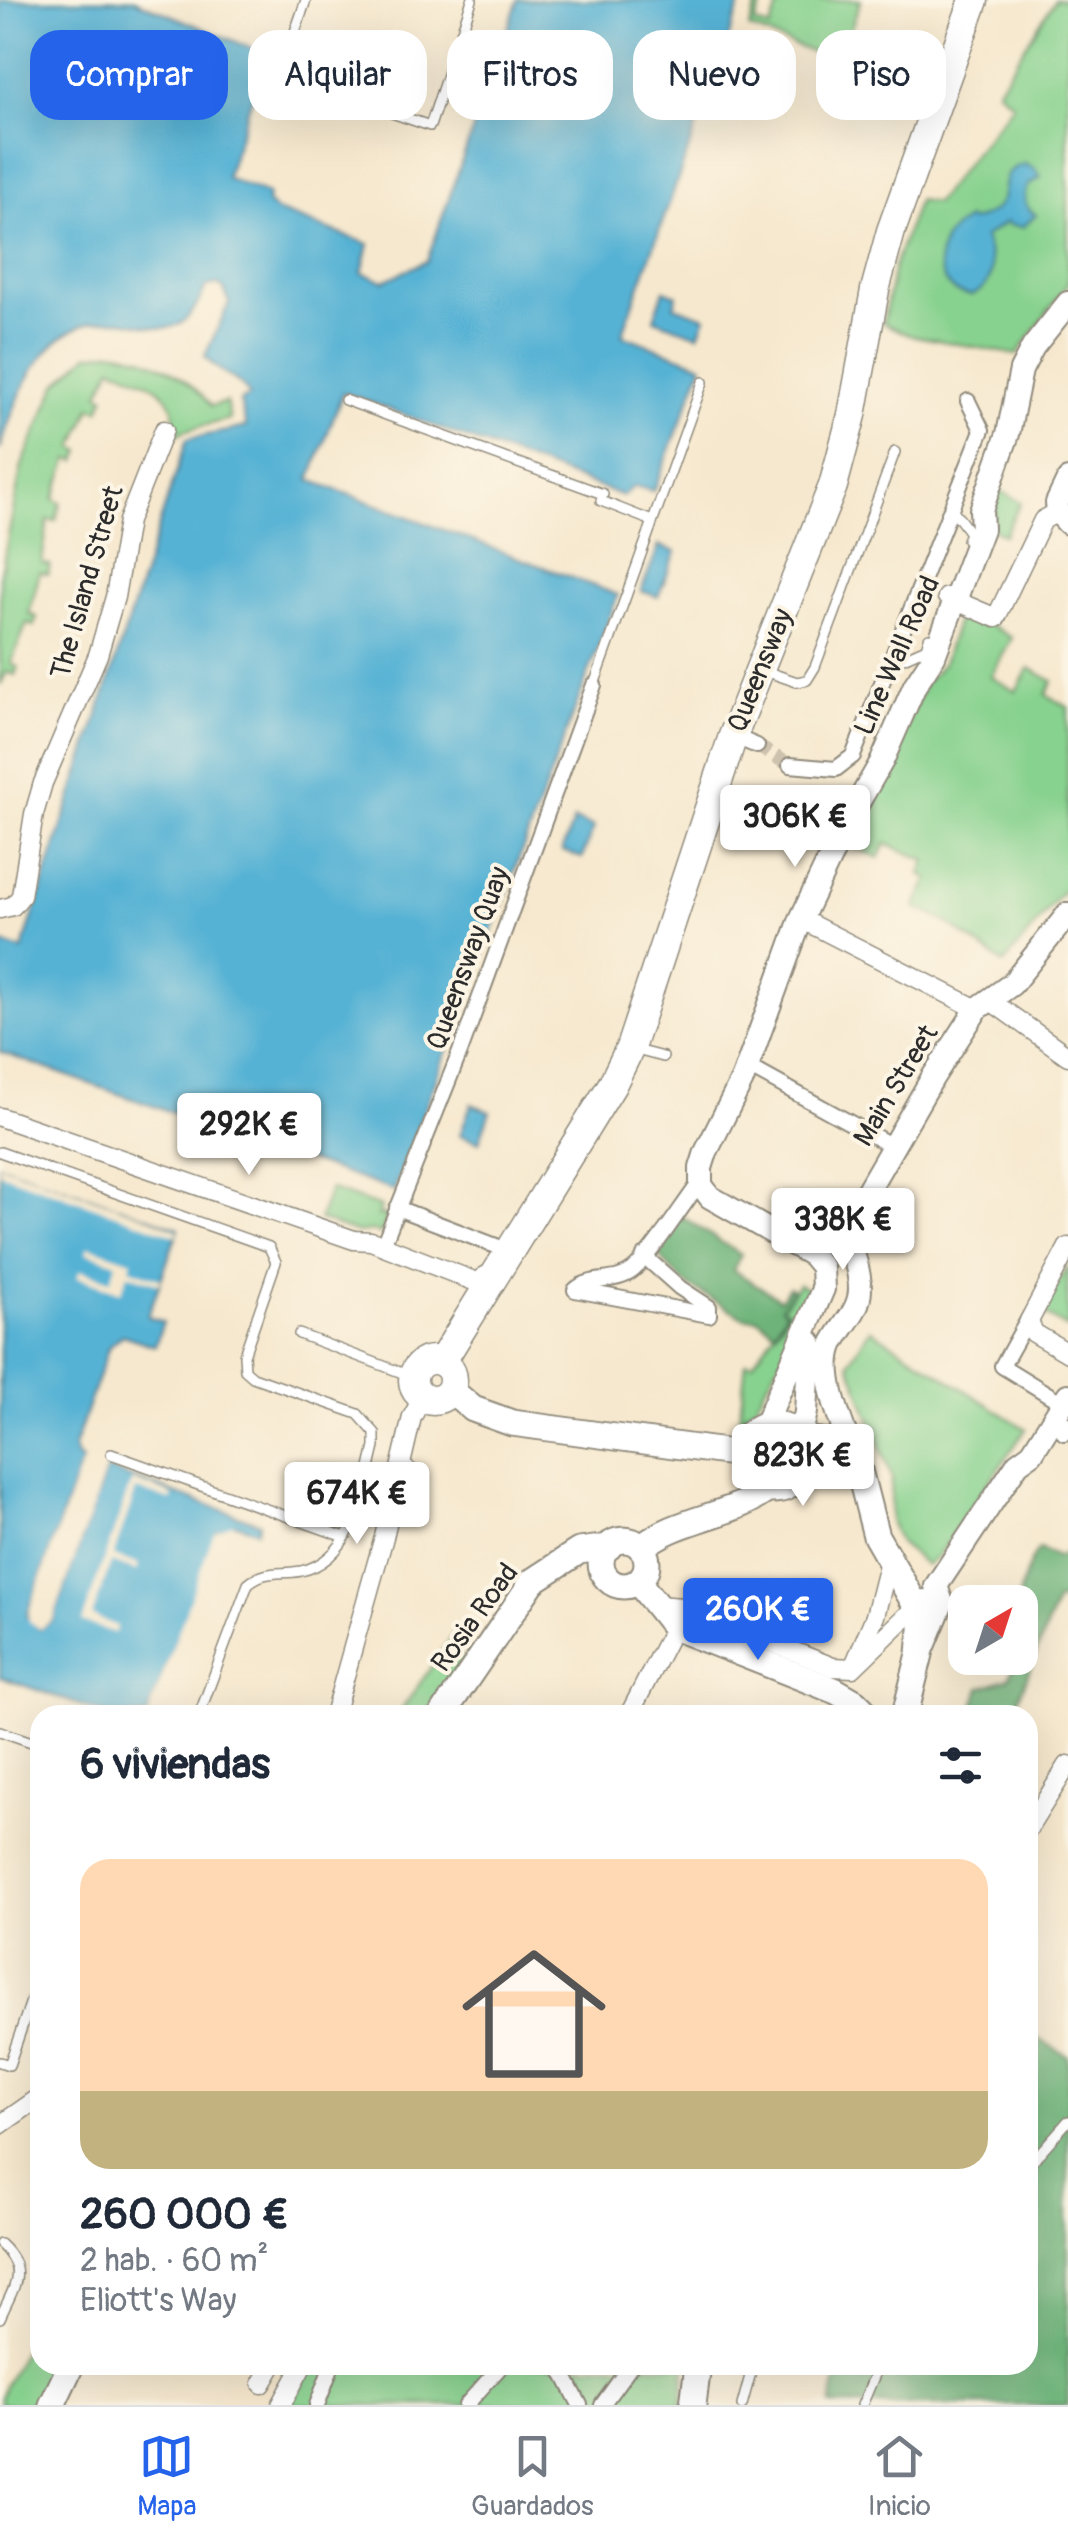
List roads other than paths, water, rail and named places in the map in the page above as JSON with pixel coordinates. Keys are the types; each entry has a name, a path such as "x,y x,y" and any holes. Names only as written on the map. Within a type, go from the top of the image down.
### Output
{"main road":[{"name":"Queensway","path":"442,1361 612,1084 630,1048 745,741 759,669 833,486 891,231 974,0"},
{"path":"442,1361 452,1370 451,1390 442,1399 418,1387 423,1362 442,1361"},
{"path":"451,1390 474,1409 512,1423 751,1473 785,1488 799,1478 806,1462 802,1441 785,1426 765,1424 748,1435 751,1473"},
{"path":"802,1441 828,1442 859,1470 868,1513 889,1562 918,1606 924,1626 907,1705"},
{"name":"Rosia Road","path":"449,1705 532,1581 579,1551 605,1556 622,1541 641,1548 661,1534 747,1504 751,1473"},
{"path":"638,1582 647,1567 641,1548"},
{"path":"605,1556 607,1577 617,1584 638,1582"},
{"path":"638,1582 674,1627 836,1692 857,1705"},
{"path":"52,2405 66,2375"},
{"path":"694,2405 697,2375"}],"street":[{"name":"Line Wall Road","path":"701,1180 706,1152 747,1066 801,918 882,760 915,685 934,656 950,599 982,529 981,510 1008,434 1020,370 1068,303"},
{"path":"790,765 836,769 853,756 982,430 968,401"},
{"name":"The Island Street","path":"0,909 14,906 20,896 43,784 98,655 115,596 128,522 164,430"},
{"path":"950,599 996,618 1043,520 1063,517 1057,503 1068,480"},
{"name":"Queensway Quay","path":"383,1246 448,1083 594,685"},
{"name":"Main Street","path":"802,1441 812,1332 859,1203 983,1004 1012,984 1068,914"},
{"path":"801,918 983,1004 1068,1056"},
{"path":"747,1066 892,1146"},
{"path":"0,1117 354,1240 371,1241 479,1283 502,1261 397,1208"},
{"path":"701,1180 704,1190 716,1201 812,1254 822,1266 823,1288 765,1424"},
{"path":"644,1256 680,1288 710,1307 709,1316 575,1290 582,1284 614,1280 634,1269 701,1180"},
{"path":"812,1254 830,1250 847,1237 856,1266 860,1291 850,1317 832,1344 828,1374 859,1470"},
{"path":"658,1605 682,1607 832,1667 853,1668 936,1586 1018,1463 1032,1453 1066,1412 1002,1366 1068,1247"},
{"path":"1030,1315 1028,1321 1034,1332 1068,1353"},
{"path":"337,1705 418,1387"},
{"path":"853,1668 875,1616 889,1562"},
{"path":"920,1654 942,1602 936,1586"},
{"path":"635,1705 674,1627"},
{"path":"1038,1814 1068,1765"},
{"path":"0,2125 30,2104"},
{"path":"262,2384 268,2375"},
{"path":"281,2405 298,2375"},
{"path":"317,2405 328,2375"},
{"path":"466,2405 492,2375"},
{"path":"564,2375 580,2405"},
{"path":"602,2405 624,2375"}],"lane":[{"path":"306,0 280,75 430,126 472,0"},
{"path":"594,685 704,382"},
{"path":"344,400 603,494 601,501 652,521"},
{"path":"759,669 796,682 807,680 895,452"},
{"path":"892,663 926,648 950,599 970,533 953,510"},
{"path":"630,1048 664,1056"},
{"path":"0,1152 273,1251 274,1268 243,1364 253,1376 358,1414 373,1428 375,1448 354,1524 345,1538 311,1567 264,1573 248,1584 203,1705"},
{"path":"299,1334 418,1387"},
{"path":"111,1454 345,1538"},
{"path":"402,1462 424,1477"},
{"path":"0,1731 30,1742"},
{"path":"0,2062 9,2065 30,2005"},
{"path":"1038,2155 1068,2121"},
{"path":"0,2244 16,2258 18,2278 0,2318"},
{"path":"742,2405 750,2375"},
{"path":"862,2405 876,2375"}],"water":[{"path":"0,0 134,0 207,30 30,30 30,120 228,120 228,38 248,47 248,110 226,178 268,194 267,203 276,211 369,244 362,273 384,281 427,261 476,120 613,120 613,30 508,30 518,0 742,0 731,30 633,30 633,120 699,120 622,335 703,365 654,491 634,486 623,496 343,392 310,480 618,595 394,1191 0,1052 0,943 22,950 187,439 246,427 240,401 249,396 205,356 229,303 224,289 217,284 206,287 194,310 169,328 108,320 71,331 41,358 30,375 0,450"},
{"path":"1024,164 1041,177 1027,186 1025,195 1027,206 1036,215 1023,227 1007,222 984,237 990,276 973,295 962,294 946,283 942,274 943,245 962,222 998,207 1007,176"},
{"path":"664,290 677,295 674,306 706,317 699,335 654,319"},
{"path":"659,546 676,552 658,597 641,591"},
{"path":"574,820 594,827 582,858 562,851"},
{"path":"471,1104 490,1111 479,1142 460,1135"},
{"path":"0,1165 179,1228 148,1316 163,1322 155,1346 122,1335 109,1346 74,1447 82,1460 27,1616 40,1629 53,1620 106,1469 260,1523 257,1532 237,1524 217,1532 152,1705 80,1705 0,1677"}],"tunnel":[{"path":"757,746 790,765"}]}
